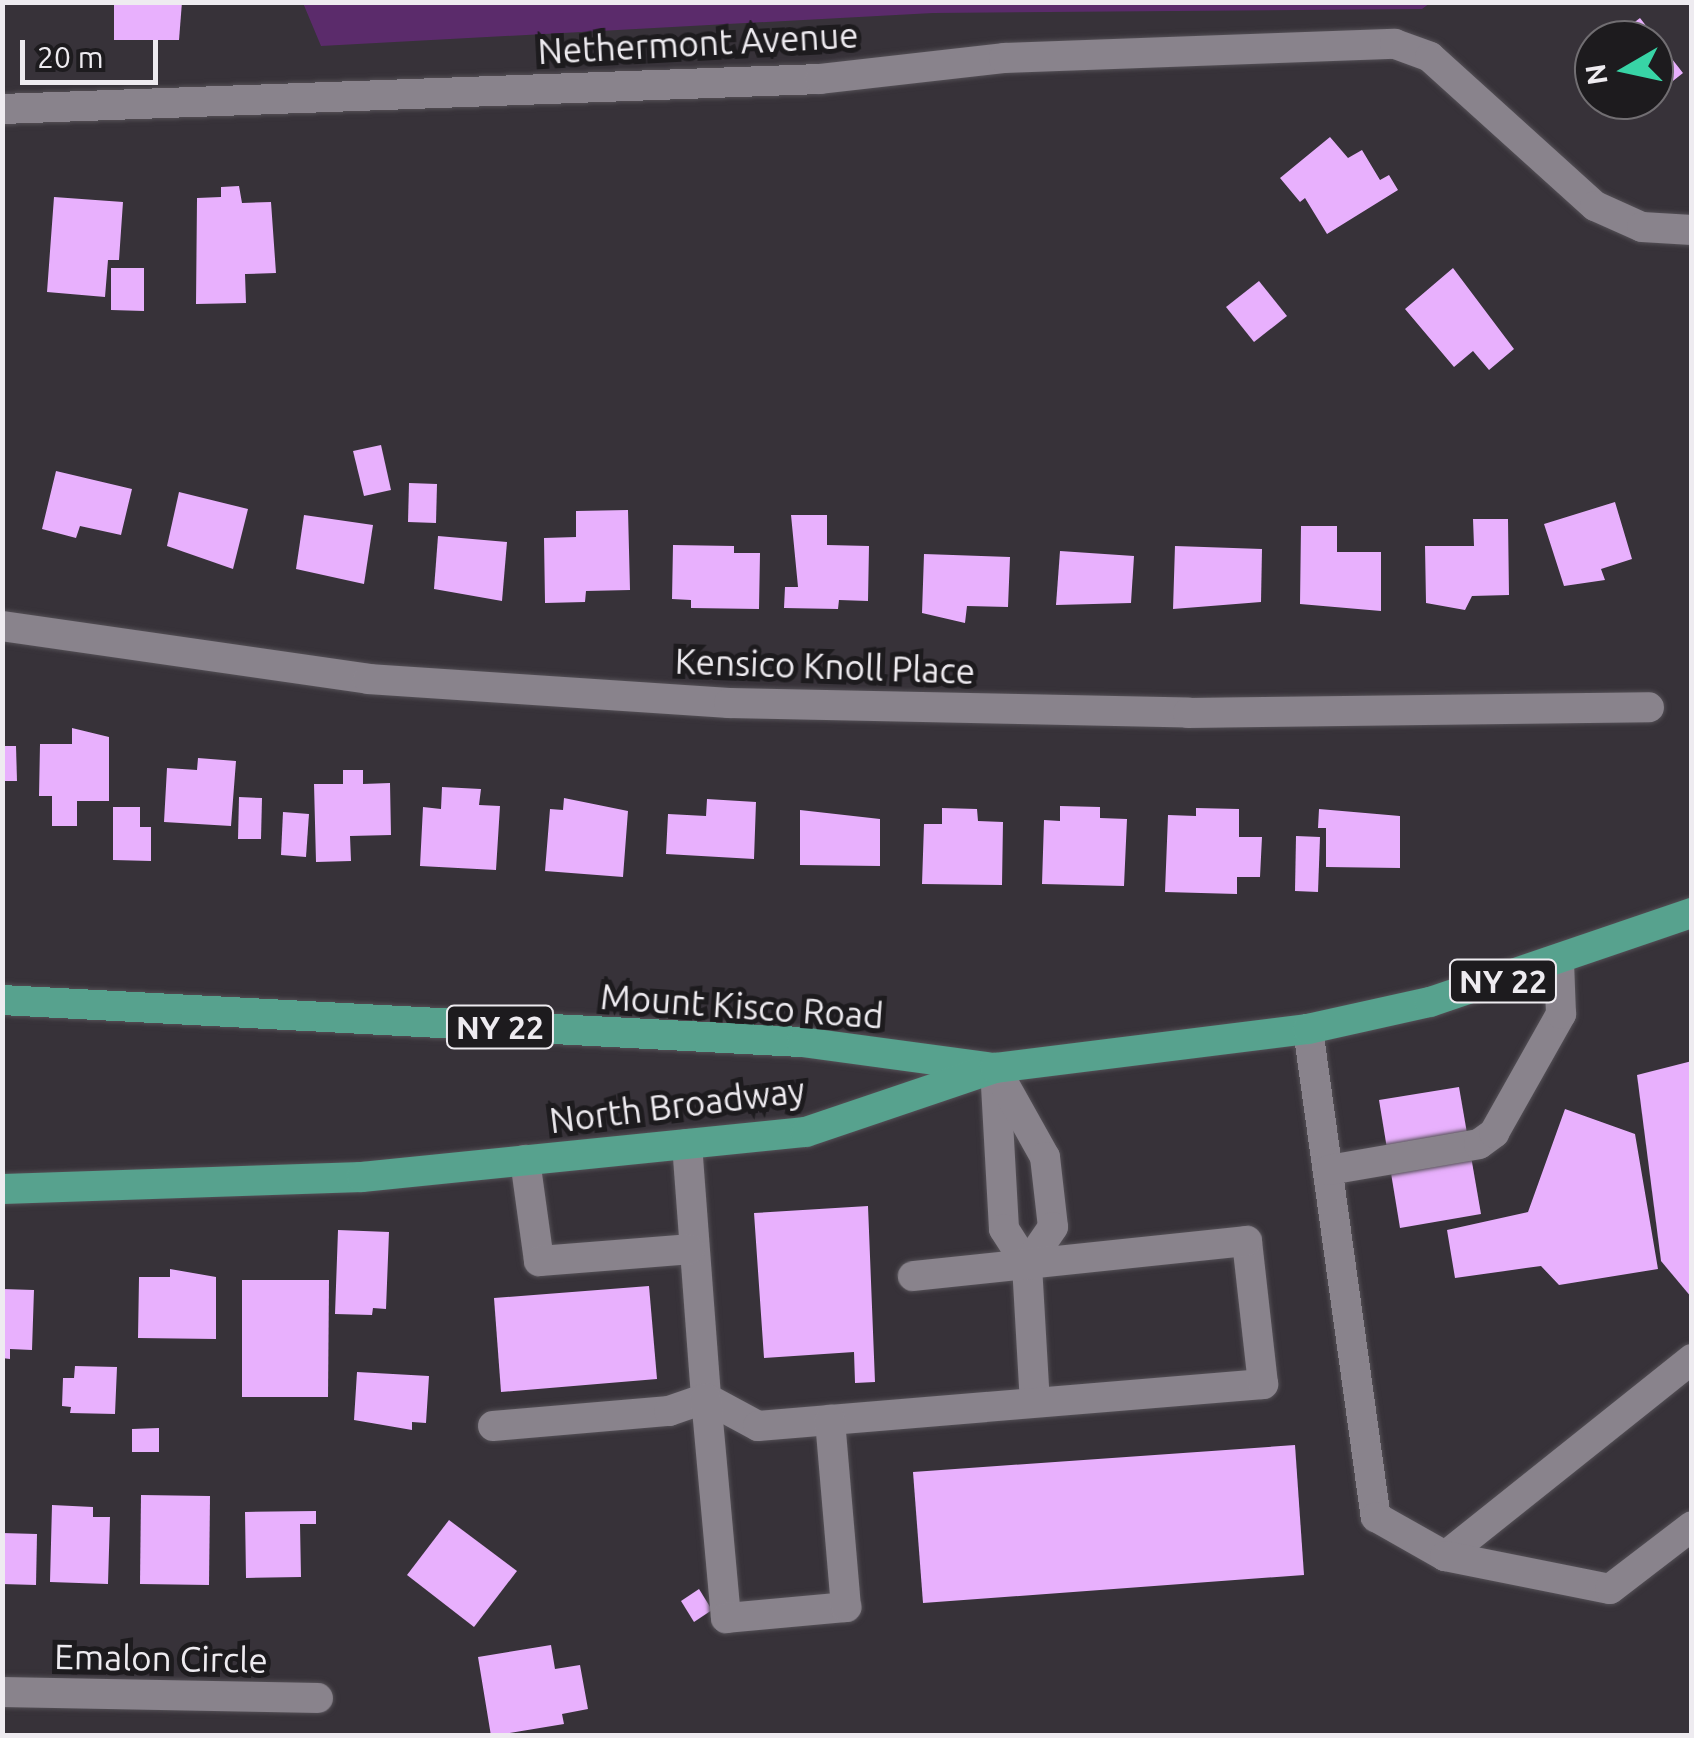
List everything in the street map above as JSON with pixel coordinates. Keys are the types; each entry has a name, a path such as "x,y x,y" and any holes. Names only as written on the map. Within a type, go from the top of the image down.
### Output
{"main road":[{"name":"North Broadway","path":"2,1190 362,1177 806,1132 995,1068 1308,1029 1559,962 1692,913"},
{"name":"Mount Kisco Road","path":"2,1000 802,1042 995,1068"}],"street":[{"name":"Nethermont Avenue","path":"2,108 820,79 1004,58 1395,44 1430,57 1596,206 1642,227 1692,230"},
{"name":"Kensico Knoll Place","path":"2,626 368,680 729,703 1188,714 1649,707"},
{"path":"1329,1170 1479,1144 1494,1133 1561,1014 1559,962"},
{"path":"1308,1029 1376,1518 1445,1556 1610,1590 1692,1526"},
{"path":"995,1068 1045,1157 1053,1227 1027,1265"},
{"path":"995,1068 1004,1229 1027,1265 1035,1402"},
{"path":"687,1144 690,1249 726,1618 846,1607 830,1420"},
{"path":"525,1160 539,1262 690,1249"},
{"path":"493,1426 668,1411 706,1398 758,1426 1262,1384 1247,1241 913,1276"},
{"path":"1445,1556 1692,1360"},
{"name":"Emalon Circle","path":"2,1692 318,1698"}],"shaded area":[{"path":"303,3 1430,3 1422,9 933,13 321,46"}],"building":[{"path":"114,2 182,2 179,40 114,40"},
{"path":"1674,61 1683,73 1674,80"},
{"path":"1330,137 1348,158 1362,150 1380,180 1389,175 1398,190 1327,234 1305,198 1300,202 1280,178"},
{"path":"239,186 242,203 271,202 276,273 245,274 246,303 196,304 197,198 221,197 221,187"},
{"path":"54,197 123,202 119,260 108,260 105,297 47,292"},
{"path":"111,268 144,268 144,311 111,310"},
{"path":"1453,268 1514,349 1489,370 1473,351 1454,367 1405,309"},
{"path":"1259,281 1287,316 1254,342 1226,307"},
{"path":"381,445 391,490 364,496 353,451"},
{"path":"56,471 132,489 121,535 80,526 76,538 42,529"},
{"path":"409,483 437,484 436,523 408,522"},
{"path":"179,492 248,509 233,569 167,546"},
{"path":"1615,502 1632,559 1601,569 1605,580 1564,586 1544,524"},
{"path":"628,510 630,590 586,591 585,602 545,603 544,538 576,537 576,511"},
{"path":"304,515 373,525 364,584 296,569"},
{"path":"791,515 827,515 827,545 869,546 868,601 839,600 838,609 784,608 785,587 798,587"},
{"path":"1473,519 1508,519 1509,595 1472,596 1465,610 1426,603 1425,546 1474,546"},
{"path":"1301,526 1337,526 1337,552 1381,552 1381,611 1300,604"},
{"path":"438,536 507,542 502,601 434,589"},
{"path":"673,545 734,546 734,553 760,553 759,609 691,608 691,600 672,599"},
{"path":"1175,546 1262,549 1261,602 1173,609"},
{"path":"1060,551 1134,556 1131,603 1056,605"},
{"path":"924,554 1010,557 1008,607 967,606 965,623 922,613"},
{"path":"72,728 109,737 109,801 77,801 77,826 52,826 52,796 39,796 40,744 72,744"},
{"path":"2,746 16,746 17,781 2,781"},
{"path":"198,758 236,761 231,826 164,822 167,768 197,770"},
{"path":"343,770 363,770 363,784 390,783 391,835 350,836 351,861 316,862 314,784 343,784"},
{"path":"442,787 481,789 479,805 500,806 496,870 420,866 423,807 441,809"},
{"path":"239,797 262,798 261,839 238,839"},
{"path":"564,798 628,811 623,877 545,871 550,809 563,810"},
{"path":"707,799 756,802 754,859 666,854 668,814 706,816"},
{"path":"1060,806 1100,807 1100,818 1127,819 1124,886 1042,884 1044,820 1060,821"},
{"path":"113,807 140,807 140,827 151,827 151,861 113,860"},
{"path":"942,808 977,809 978,821 1003,822 1002,885 922,884 924,824 942,824"},
{"path":"1196,808 1239,809 1239,837 1262,837 1260,877 1237,877 1237,894 1165,892 1168,815 1196,816"},
{"path":"1319,809 1400,816 1400,868 1326,867 1326,828 1318,828"},
{"path":"800,810 880,819 880,866 800,865"},
{"path":"283,812 309,814 306,857 281,855"},
{"path":"1296,836 1320,837 1318,892 1295,891"},
{"path":"1692,1061 1692,1298 1661,1261 1637,1075"},
{"path":"1459,1087 1481,1214 1400,1228 1379,1100"},
{"path":"1565,1109 1635,1134 1658,1269 1559,1285 1541,1266 1455,1278 1447,1230 1528,1212"},
{"path":"868,1206 875,1382 855,1383 854,1352 764,1358 754,1213"},
{"path":"338,1230 389,1232 386,1309 373,1308 372,1315 335,1314"},
{"path":"170,1269 216,1277 216,1339 138,1338 139,1277 170,1277"},
{"path":"242,1280 329,1280 328,1397 242,1397"},
{"path":"649,1286 657,1379 501,1392 494,1298"},
{"path":"2,1289 34,1290 32,1350 10,1349 10,1359 2,1358"},
{"path":"75,1366 117,1367 115,1414 70,1413 71,1407 62,1406 63,1378 74,1378"},
{"path":"357,1372 429,1376 426,1423 412,1422 412,1430 354,1420"},
{"path":"159,1428 159,1452 132,1452 132,1429"},
{"path":"1295,1445 1304,1575 923,1603 913,1472"},
{"path":"141,1495 210,1496 209,1585 140,1584"},
{"path":"52,1505 93,1507 93,1517 110,1517 108,1584 50,1582"},
{"path":"316,1511 316,1524 300,1524 301,1577 246,1578 245,1512"},
{"path":"449,1520 517,1571 474,1627 407,1575"},
{"path":"2,1533 37,1534 36,1585 2,1584"},
{"path":"699,1589 712,1610 694,1622 681,1601"},
{"path":"551,1645 555,1669 580,1665 588,1709 562,1714 564,1724 491,1736 478,1657"}]}
